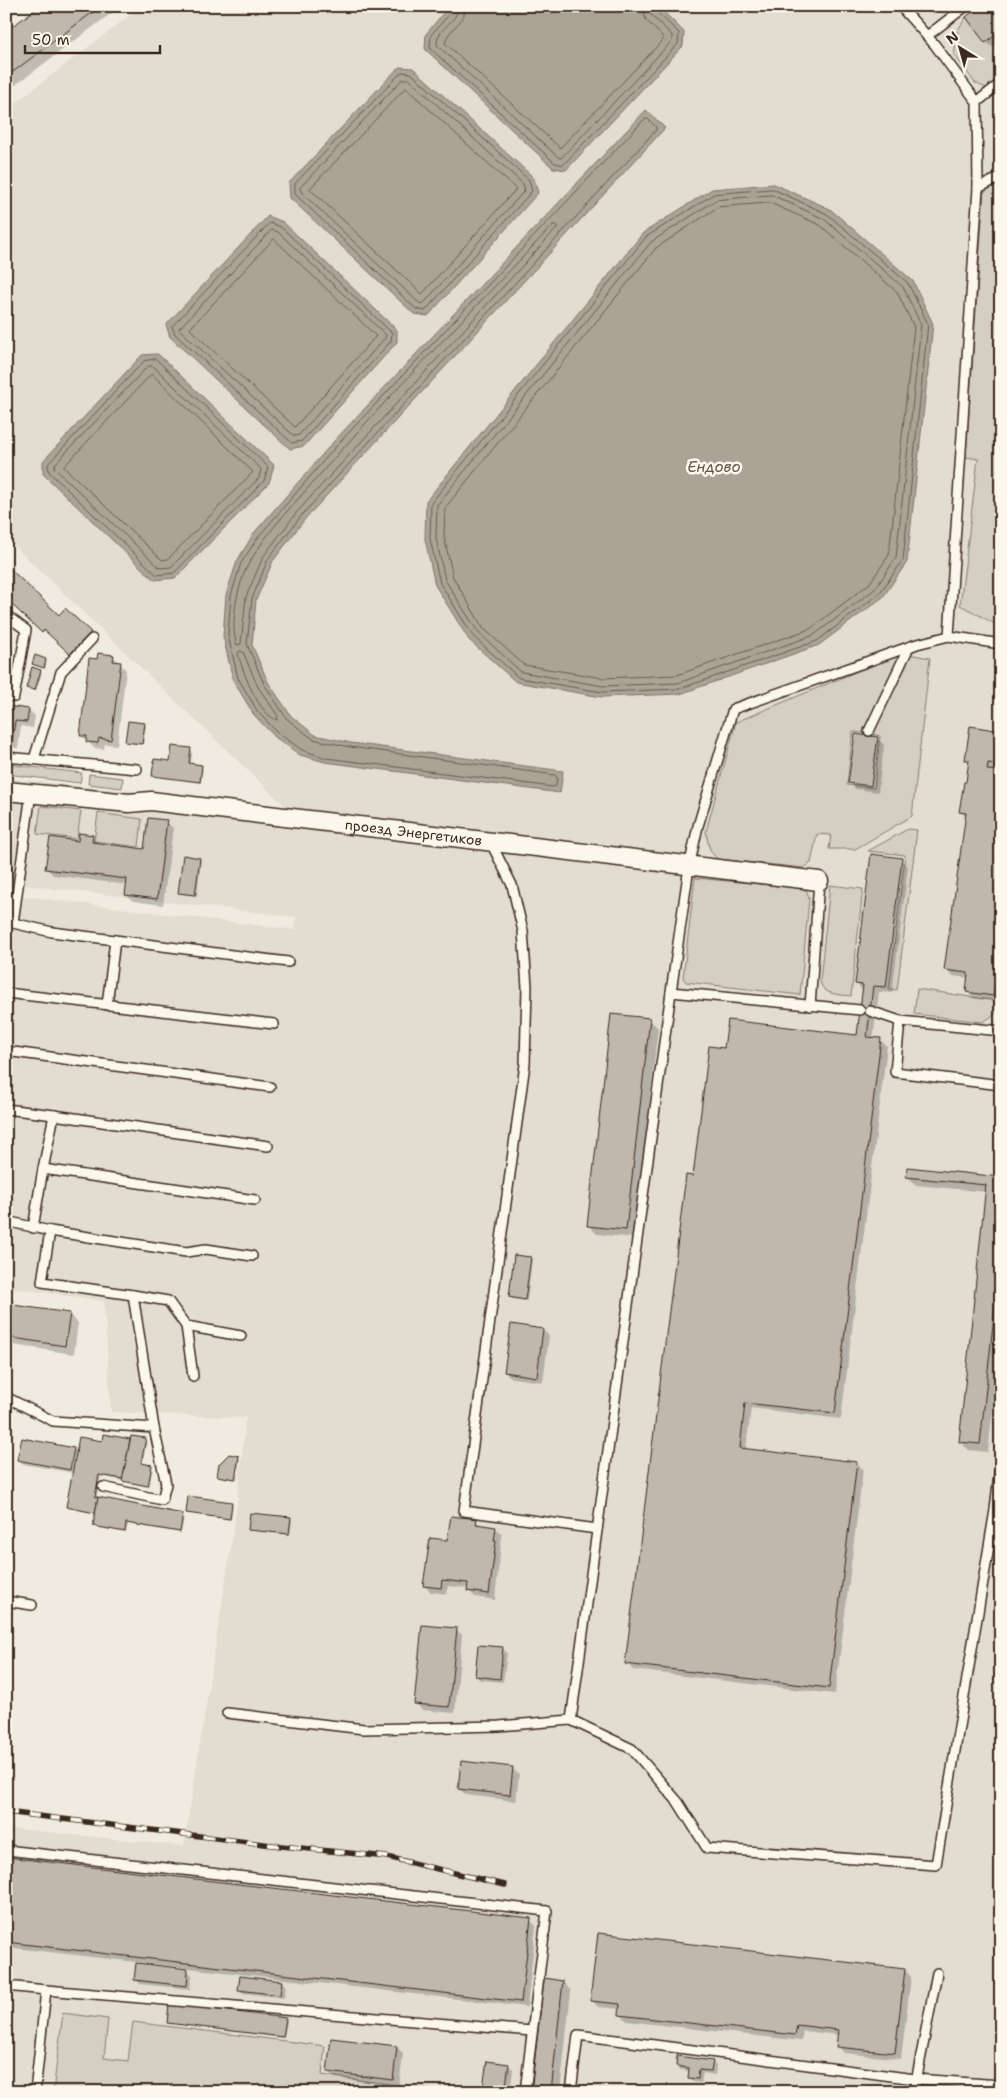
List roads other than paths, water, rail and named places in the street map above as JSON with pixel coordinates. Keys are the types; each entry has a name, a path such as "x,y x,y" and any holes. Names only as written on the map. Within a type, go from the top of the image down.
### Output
{"street":[{"name":"проезд Энергетиков","path":"6,791 129,803 151,802 819,881"}],"lane":[{"path":"900,6 927,36 977,102 978,188 949,636"},
{"path":"927,36 966,6"},
{"path":"977,102 1001,83"},
{"path":"978,188 1001,177"},
{"path":"6,615 26,630 14,697 6,696"},
{"path":"571,1720 689,867 698,826 733,710 909,647 949,636 1001,644"},
{"path":"34,759 61,672 92,638"},
{"path":"869,731 909,647"},
{"path":"6,756 137,769"},
{"path":"31,793 10,922 52,932 288,962"},
{"path":"491,843 512,885 523,931 527,987 526,1064 464,1511 597,1529"},
{"path":"810,1006 819,881"},
{"path":"107,1005 115,940"},
{"path":"671,992 865,1011 900,1021 1001,1031"},
{"path":"6,993 274,1024"},
{"path":"900,1021 895,1072 1001,1085"},
{"path":"6,1051 270,1087"},
{"path":"6,1108 268,1146"},
{"path":"33,1228 54,1115"},
{"path":"43,1169 254,1200"},
{"path":"6,1221 50,1231 186,1252 206,1249 252,1256"},
{"path":"50,1231 42,1282 168,1301 186,1326 193,1376"},
{"path":"103,1486 162,1500 166,1484 154,1428 133,1295"},
{"path":"186,1326 241,1336"},
{"path":"6,1397 53,1421 154,1428"},
{"path":"227,1713 364,1729 499,1726 571,1720 632,1749 678,1802 707,1848 936,1865 999,1492 1001,1457"},
{"path":"6,1601 32,1605"},
{"path":"6,1850 547,1911 525,2092"},
{"path":"914,2092 937,1973"},
{"path":"6,1986 532,2031"},
{"path":"35,2092 46,1990"},
{"path":"571,2092 578,2034 915,2079 1001,2085"}],"water":[{"path":"449,6 658,6 684,32 683,46 566,170 553,168 425,49 426,34"},
{"path":"399,67 413,68 534,178 538,193 428,316 414,314 290,198 289,183"},
{"path":"646,110 665,128 305,519 273,561 256,600 252,645 268,682 291,716 315,735 351,743 563,771 560,793 325,762 300,755 275,737 254,715 233,680 223,636 226,595 237,561 254,533 335,440"},
{"name":"Ендово","path":"774,184 830,209 913,281 933,324 907,562 883,597 819,645 680,694 602,697 516,682 469,640 435,585 425,539 426,501 643,233 712,189"},
{"path":"268,216 283,222 397,330 397,342 304,446 290,449 170,337 166,325"},
{"path":"158,354 274,465 269,483 175,578 154,580 43,474 43,461 142,355"}],"railway":[{"path":"6,1812 272,1845 387,1857 505,1885"}]}
